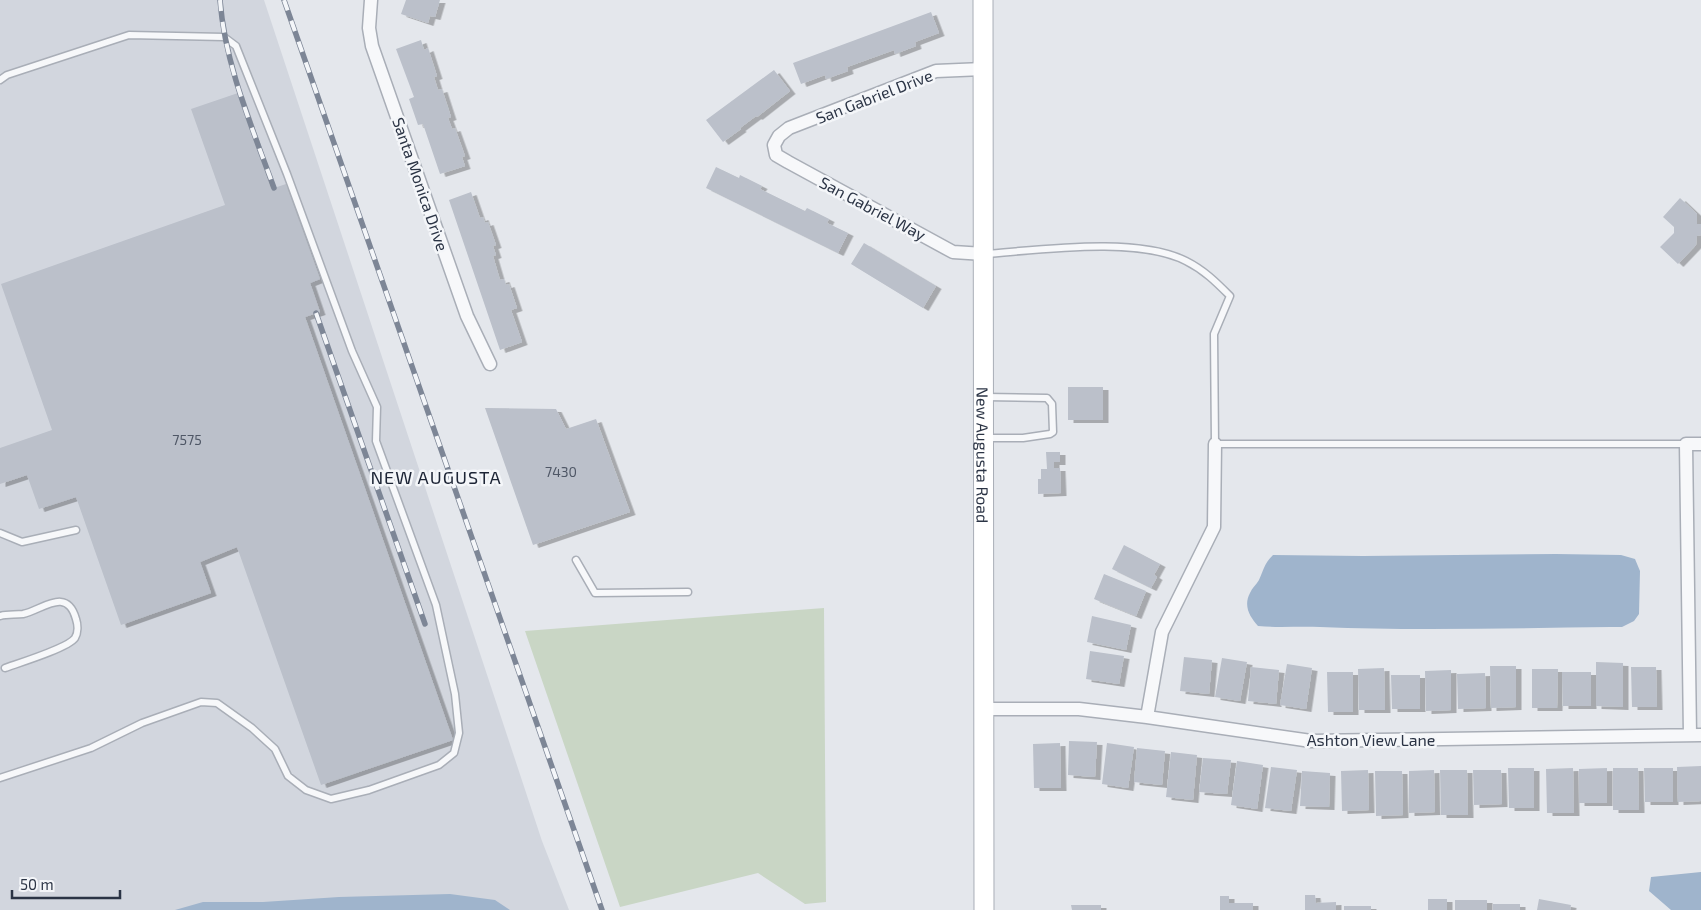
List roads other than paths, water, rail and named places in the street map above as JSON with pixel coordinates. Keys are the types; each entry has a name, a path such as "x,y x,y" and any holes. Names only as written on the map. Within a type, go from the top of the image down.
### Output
{"street":[{"name":"Santa Monica Drive","path":"371,0 369,18 372,46 467,316 490,364"},
{"name":"New Augusta Road","path":"983,0 984,910"},
{"name":"San Gabriel Drive","path":"774,145 779,136 789,128 936,71 983,69"},
{"name":"San Gabriel Way","path":"774,145 776,155 953,252 984,254"},
{"path":"1147,717 1162,632 1214,527 1215,444"},
{"path":"1696,735 1686,444 1701,444"},
{"name":"Ashton View Lane","path":"984,709 1079,709 1147,717 1311,742 1696,735"}],"lane":[{"path":"0,80 7,75 129,35 224,37 236,46 287,174 348,342 377,407 376,441 436,605 455,694 460,733 454,753 439,765 369,790 331,799 306,790 288,776 275,749 252,728 217,703 201,702 142,724 91,748 0,778"},
{"path":"984,254 1096,246 1155,250 1184,260 1209,275 1230,296 1214,334 1215,444 1686,444"},
{"path":"984,397 1046,398 1052,404 1053,432 1023,438 984,438"},
{"path":"0,533 22,542 76,530"},
{"path":"576,560 595,594 688,592"},
{"path":"0,616 24,614 51,602 61,602 69,606 74,612 78,626 76,637 70,643 5,668"}],"water":[{"path":"1273,555 1621,555 1635,559 1640,571 1639,614 1634,621 1622,627 1429,629 1266,627 1258,626 1252,619 1247,607 1251,591"},
{"path":"1701,872 1701,910 1671,910 1649,891 1651,877"},
{"path":"450,894 495,900 510,910 175,910 203,902 263,902 339,897"}],"railway":[{"path":"220,0 227,48 233,72 274,188"},
{"path":"284,0 602,910"},
{"path":"316,313 425,624"}],"district":[{"name":"NEW AUGUSTA","path":"436,477"}]}
